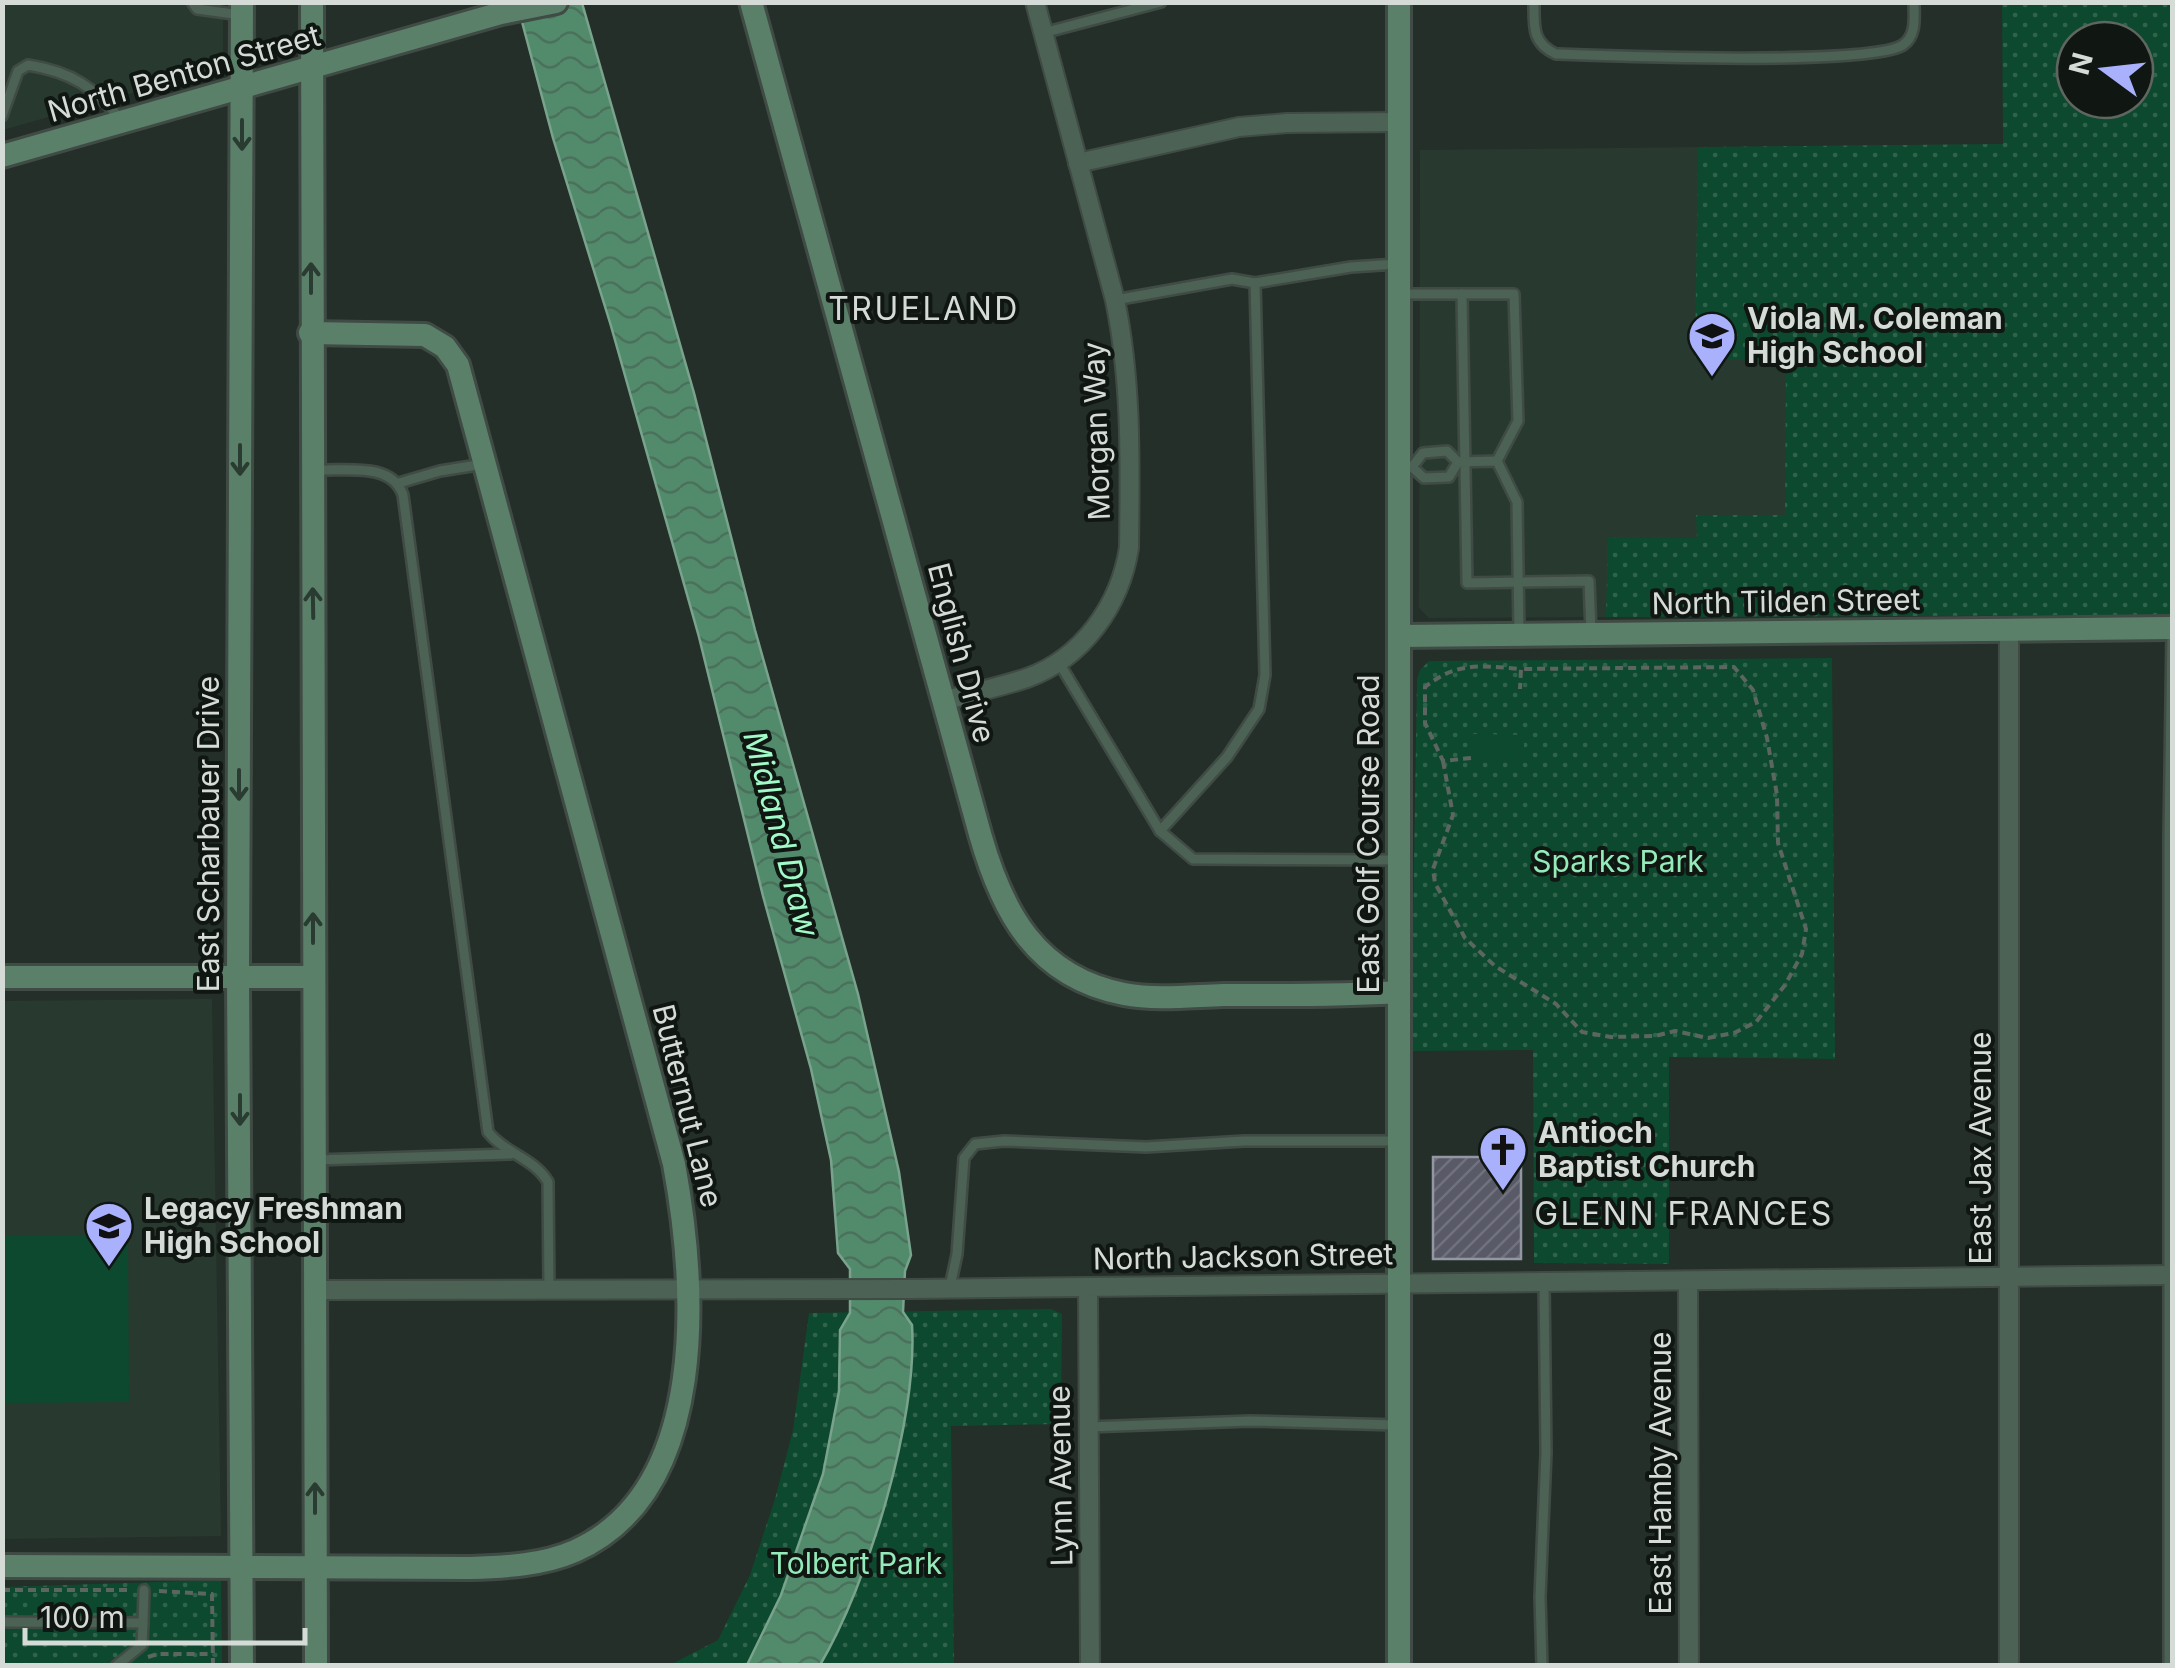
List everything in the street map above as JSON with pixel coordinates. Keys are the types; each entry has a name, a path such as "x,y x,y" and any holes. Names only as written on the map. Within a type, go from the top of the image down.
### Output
{"street":[{"path":"312,2 316,1666"},
{"name":"North Benton Street","path":"2,156 556,2"},
{"name":"English Drive","path":"751,2 1000,898 1025,936 1064,969 1110,990 1137,995 1250,996 1398,992"},
{"name":"Morgan Way","path":"943,701 1031,677 1058,661 1096,628 1119,588 1129,548 1126,366 1115,300 1035,2"},
{"name":"East Golf Course Road","path":"1399,2 1400,294 1406,467 1400,636 1398,992 1400,1666"},
{"name":"East Scharbauer Drive","path":"242,9 238,976 242,1666"},
{"path":"1078,164 1239,127 1400,122"},
{"name":"Butternut Lane","path":"2,1566 505,1567 560,1556 592,1542 636,1504 663,1461 672,1434 682,1380 688,1288 686,1227 674,1164 458,364 445,346 425,335 310,333"},
{"name":"East Jax Avenue","path":"2008,630 2009,1666"},
{"name":"North Tilden Street","path":"1400,636 2172,630"},
{"path":"2,977 313,977"},
{"name":"North Jackson Street","path":"314,1290 913,1289 2171,1274"},
{"name":"East Hamby Avenue","path":"1688,1281 1689,1666"},
{"name":"Lynn Avenue","path":"1088,1287 1090,1666"}],"lane":[{"path":"192,2 197,8 242,9"},
{"path":"1043,33 1161,2"},
{"path":"1534,2 1534,32 1539,44 1556,54 1748,56 1853,54 1893,49 1909,40 1914,30 1914,2"},
{"path":"2,116 18,71 28,65 85,82 124,123"},
{"path":"1115,300 1232,280 1255,283 1352,267 1400,264"},
{"path":"1160,831 1227,757 1259,709 1262,692 1265,674 1255,283"},
{"path":"1400,294 1514,294 1518,420 1496,461"},
{"path":"1462,294 1467,583 1589,581 1591,634"},
{"path":"1462,462 1449,477 1424,478 1406,467 1423,453 1447,451 1462,462 1496,461"},
{"path":"1496,461 1517,502 1519,635"},
{"path":"399,483 485,464"},
{"path":"312,470 377,472 399,483 488,1132 497,1144 542,1171 548,1182 548,1288"},
{"path":"2169,1666 2172,630"},
{"path":"1058,661 1160,831 1193,859 1399,860"},
{"path":"950,1288 957,1254 964,1158 976,1144 1004,1141 1146,1146 1399,1141"},
{"path":"314,1160 514,1154"},
{"path":"1542,1666 1544,1282"},
{"path":"1089,1427 1250,1420 1400,1425"},
{"path":"116,1666 142,1645 144,1590"},
{"path":"2,1622 143,1623"}],"path":[{"path":"1470,665 1521,670 1734,667 1754,690 1778,795 1778,843 1806,929 1802,954 1785,984 1756,1022 1734,1033 1708,1038 1675,1030 1655,1036 1611,1037 1582,1032 1538,990 1495,966 1464,938 1435,884 1433,868 1454,815 1443,761 1425,724 1425,688 1439,676 1470,665"},
{"path":"1520,689 1521,670"},
{"path":"1443,761 1472,758"},
{"path":"139,1660 158,1654 213,1654"}],"shaded area":[{"path":"3,3 223,3 223,67 3,130"},
{"name":"Viola M. Coleman High School","path":"2003,144 2008,615 1429,618 1419,608 1420,150"},
{"name":"Legacy Freshman High School","path":"212,999 221,1536 3,1539 2,1001"}],"green space":[{"path":"2002,3 2172,3 2172,615 1606,617 1608,537 1697,538 1696,515 1785,515 1786,361 1695,359 1698,147 2003,144"},
{"name":"Sparks Park","path":"1832,658 1835,1059 1669,1057 1669,1264 1534,1263 1533,1050 1411,1051 1420,670 1429,661"},
{"path":"1473,734 1524,735 1524,760 1472,761"},
{"path":"3,1236 128,1236 129,1402 3,1403"},
{"name":"Tolbert Park","path":"1051,1309 1062,1314 1061,1424 951,1426 954,1665 668,1666 718,1640 750,1575 793,1430 809,1313"},
{"path":"221,1580 222,1665 3,1665 2,1587"}],"water":[{"name":"Midland Draw","path":"517,3 582,3 694,393 755,630 858,994 899,1172 911,1255 905,1271 903,1312 912,1325 907,1407 872,1547 820,1665 747,1665 781,1595 823,1474 839,1391 840,1330 850,1313 850,1269 838,1253 831,1160 699,637"}],"building":[{"name":"Antioch Baptist Church","path":"1486,1143 1521,1143 1521,1259 1433,1259 1433,1157 1486,1157"}],"place":[{"name":"Viola M. Coleman High School","path":"1712,378"},
{"name":"Antioch Baptist Church","path":"1503,1192"},
{"name":"Legacy Freshman High School","path":"109,1268"}],"district":[{"name":"TRUELAND","path":"924,309"},
{"name":"GLENN FRANCES","path":"1684,1214"}]}
